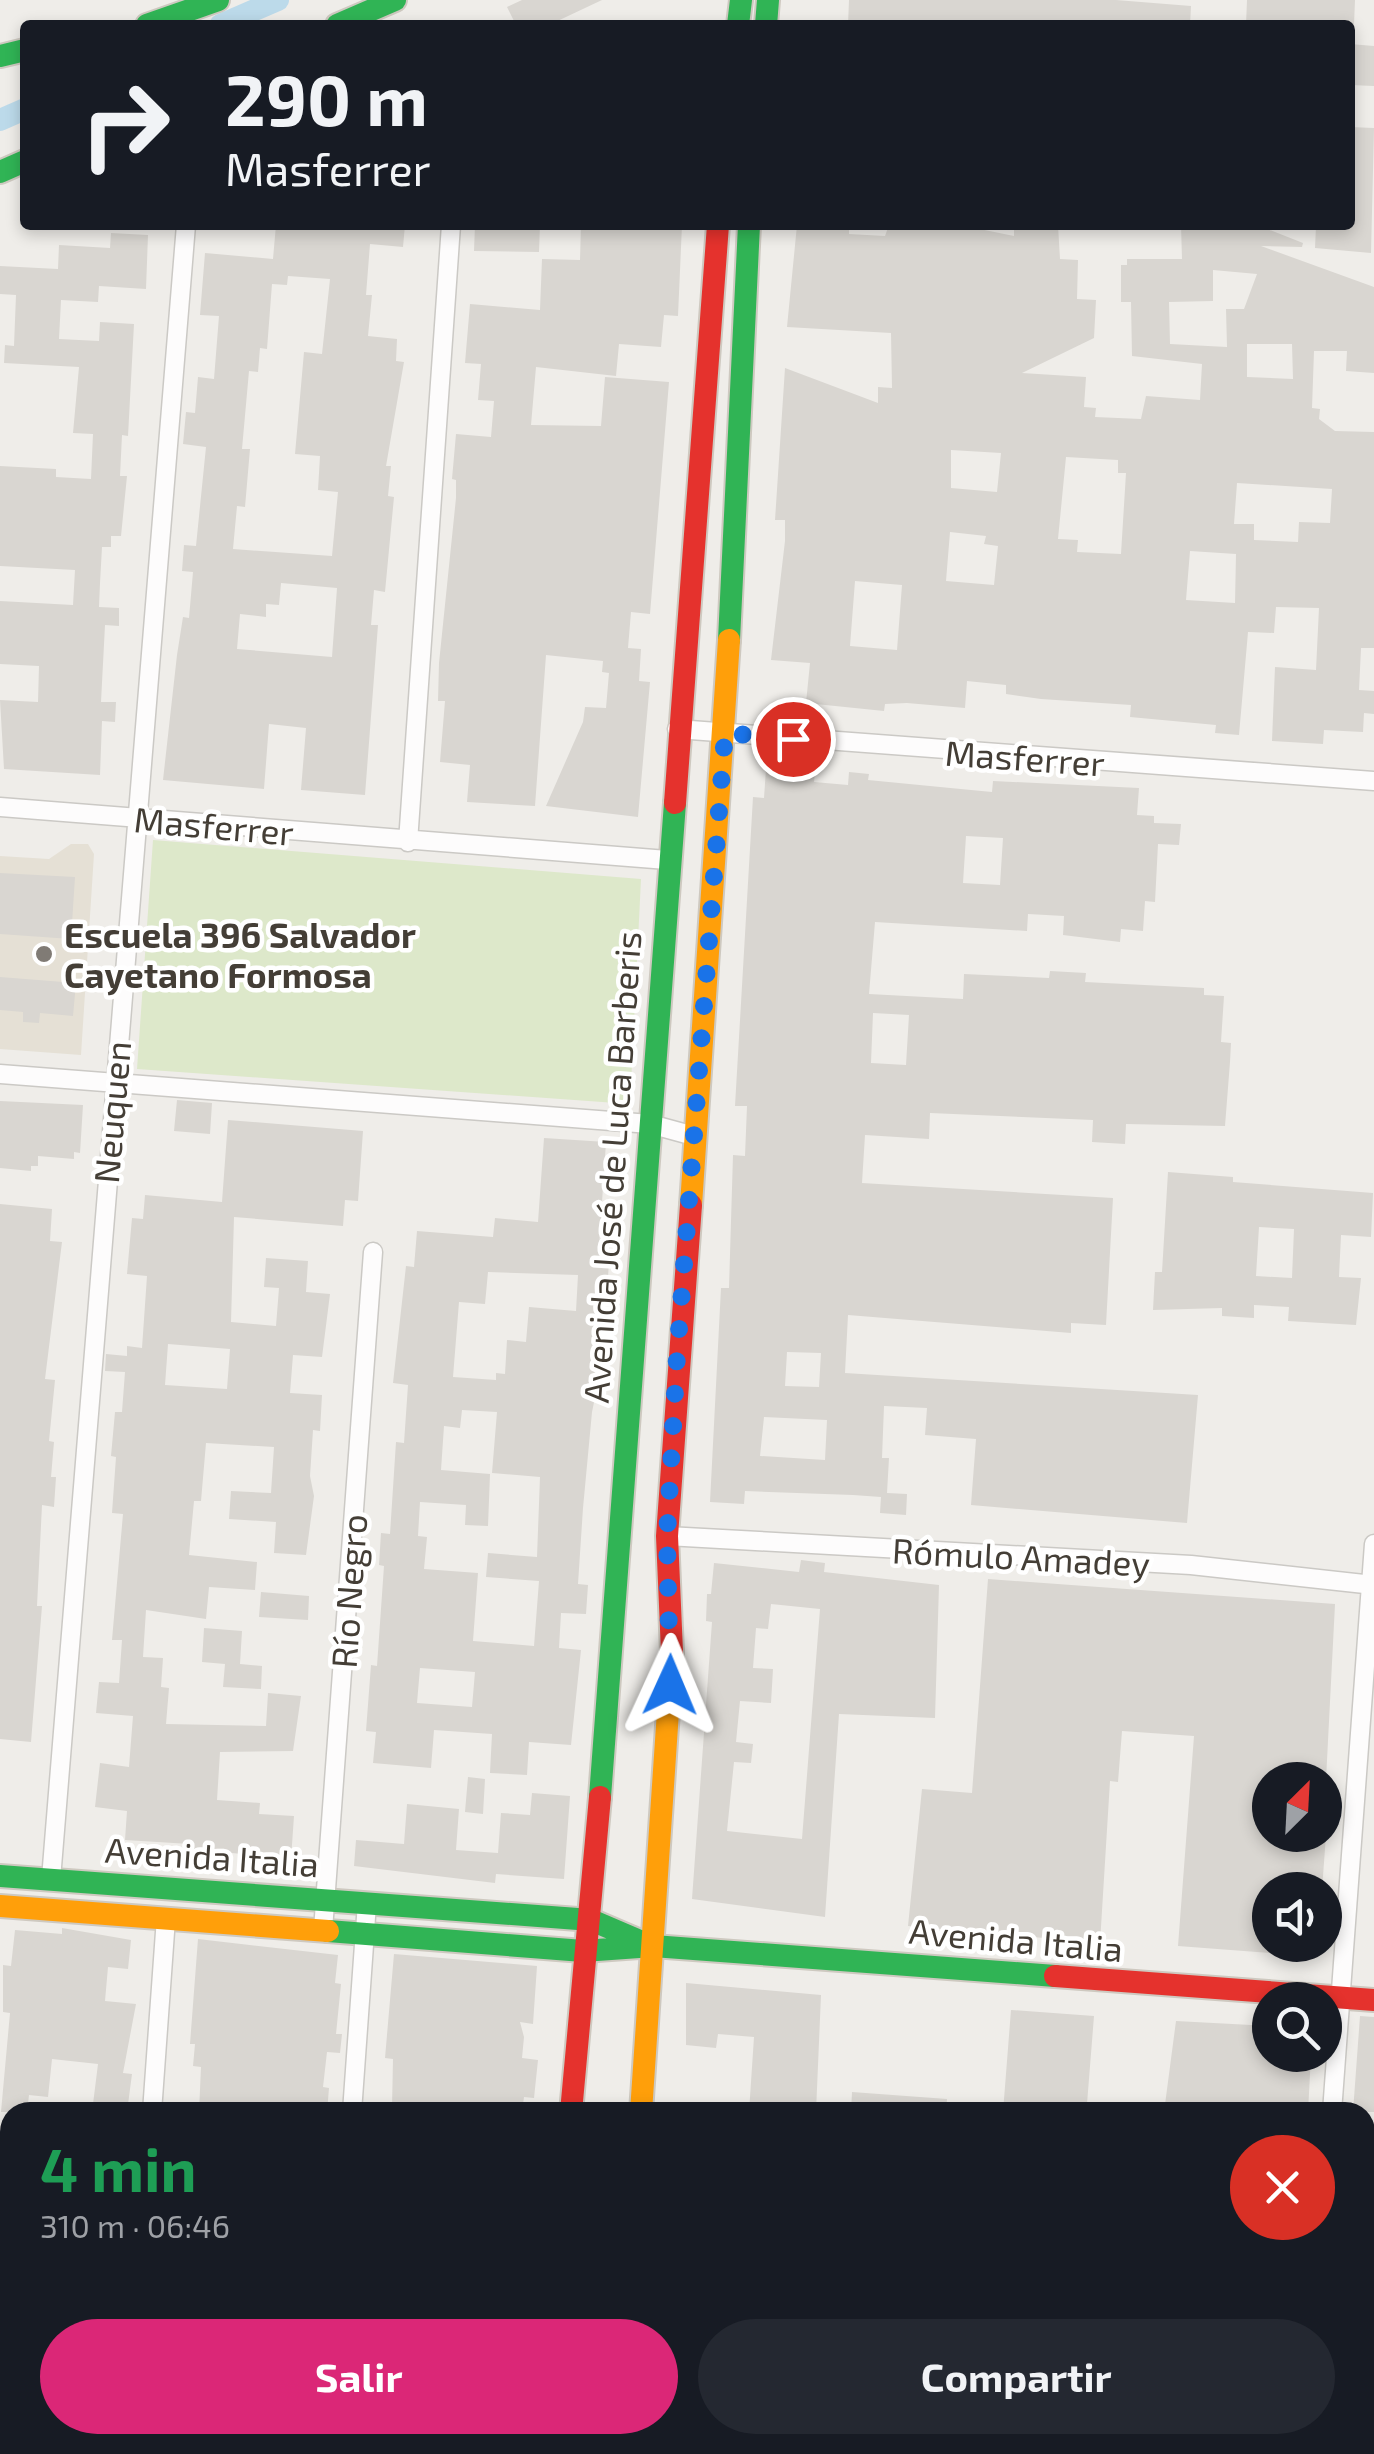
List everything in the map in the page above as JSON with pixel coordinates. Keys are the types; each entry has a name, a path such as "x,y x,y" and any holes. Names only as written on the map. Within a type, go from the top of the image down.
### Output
{"main road":[{"path":"161,20 218,0"},
{"path":"348,20 394,0"},
{"name":"Avenida José de Luca Barberis","path":"572,2102 584,1951 591,1920 667,860 718,230"},
{"path":"642,2102 672,1648 667,1536 725,733 749,230"},
{"name":"Avenida Italia","path":"0,1876 591,1920 653,1946"},
{"name":"Avenida Italia","path":"0,1906 584,1951 653,1946 1252,1991"},
{"name":"Avenida Italia","path":"1342,1998 1374,2000"}],"street":[{"name":"Neuquen","path":"51,1880 113,1082 186,230"},
{"path":"408,842 452,230"},
{"name":"Masferrer","path":"677,730 1374,781"},
{"name":"Masferrer","path":"0,806 667,860"},
{"path":"0,1074 650,1124 694,1136"},
{"name":"Río Negro","path":"323,1930 373,1252"},
{"name":"Rómulo Amadey","path":"667,1536 1190,1566 1372,1584"},
{"path":"1342,1985 1374,1544"},
{"path":"353,2102 368,1903"},
{"path":"153,2102 166,1918"},
{"path":"1333,2102 1335,2072"}],"shaded area":[{"name":"Escuela 396 Salvador Cayetano Formosa","path":"71,844 88,844 94,854 81,1055 0,1049 0,856 49,859"}],"green space":[{"path":"153,840 641,879 630,1104 137,1069"}],"building":[{"path":"522,0 602,0 560,20 514,20 507,7"},
{"path":"849,0 1116,0 1191,6 1190,20 848,20"},
{"path":"1247,0 1355,0 1354,20 1246,20"},
{"path":"1355,44 1374,46 1374,86 1355,85"},
{"path":"1355,127 1374,128 1371,253 1315,248 1316,230 1355,230"},
{"path":"276,230 405,230 403,247 370,244 366,295 372,295 368,336 397,339 396,361 404,362 386,466 391,466 388,496 394,497 385,592 374,590 371,625 378,625 365,795 301,790 306,728 269,724 264,789 163,780 183,617 189,618 193,572 182,571 184,545 196,546 206,447 183,444 186,412 195,413 198,377 214,379 219,316 200,315 205,253 273,259","holes":["288,276 330,279 322,354 304,352 295,454 320,456 318,490 338,492 332,556 233,549 237,506 245,507 250,449 242,449 249,371 258,372 260,348 267,349 272,284 287,285","281,583 337,588 332,657 237,649 240,614 266,617 266,604 279,605"]},
{"path":"475,230 540,230 539,252 474,251"},
{"path":"581,230 682,230 678,316 664,315 661,347 619,344 616,376 536,367 531,425 601,426 605,377 669,382 650,614 631,612 628,648 641,649 639,681 650,682 638,817 546,806 583,722 585,707 606,708 609,673 602,672 603,661 546,655 535,806 467,802 470,765 440,762 445,701 438,701 439,663 456,498 456,480 452,479 456,434 491,437 494,401 478,400 481,364 465,363 470,304 540,310 542,259 580,260"},
{"path":"797,230 849,230 849,234 885,236 887,230 985,230 1014,236 1014,230 1058,230 1060,259 1078,260 1077,299 1096,300 1094,338 1022,373 1086,377 1084,407 1096,408 1095,417 1141,419 1146,396 1200,400 1202,364 1132,356 1131,302 1121,302 1121,265 1127,265 1127,259 1182,259 1181,230 1270,230 1303,243 1302,247 1261,246 1374,287 1374,373 1346,371 1347,351 1314,351 1312,408 1320,409 1319,419 1335,431 1374,432 1374,648 1361,648 1359,690 1374,691 1374,714 1364,713 1363,732 1324,730 1323,744 1272,741 1275,667 1316,670 1319,608 1276,607 1274,633 1248,632 1239,735 1215,733 1216,725 1130,717 1131,705 1006,694 1006,685 967,681 965,708 907,703 885,704 884,711 806,703 810,663 771,660 785,541 785,520 775,520 785,368 878,403 878,387 892,388 891,333 787,327","holes":["1213,270 1257,274 1244,309 1226,309 1227,347 1170,344 1169,302 1213,301","1247,344 1292,344 1293,379 1247,377","951,450 1001,453 997,492 951,488","1066,457 1118,460 1118,473 1126,473 1121,554 1077,552 1078,540 1058,539","1237,483 1332,489 1330,523 1299,522 1298,542 1254,540 1254,524 1234,524","950,532 986,536 984,544 998,546 994,585 946,581","1190,551 1236,554 1235,603 1186,600","855,581 902,585 897,650 850,646"]},
{"path":"111,233 148,235 146,289 99,286 98,302 61,300 59,339 99,341 100,322 134,324 128,436 122,435 120,476 127,476 121,536 111,536 111,547 102,547 100,583 99,607 119,608 119,626 105,625 101,702 116,702 115,722 102,721 100,775 4,769 0,700 38,702 39,666 0,664 0,601 73,605 75,570 0,566 0,466 56,469 56,477 91,479 93,434 73,433 79,367 4,363 5,345 14,346 16,295 0,294 0,266 58,269 59,245 110,248"},
{"path":"786,750 817,752 814,782 848,785 849,772 869,774 868,780 992,792 993,781 1139,788 1137,815 1154,816 1154,823 1181,824 1179,845 1158,844 1155,902 1145,901 1143,931 1121,929 1120,942 1063,935 1064,916 1028,914 1027,931 875,922 869,994 963,999 964,974 1049,978 1050,971 1086,973 1085,982 1204,988 1204,995 1224,996 1221,1042 1231,1043 1230,1062 1225,1126 1126,1124 1125,1144 1092,1142 1093,1120 930,1113 929,1139 865,1135 862,1183 1113,1198 1106,1325 1071,1323 1071,1333 848,1315 845,1373 1198,1395 1187,1523 971,1505 976,1439 925,1435 927,1408 884,1406 882,1458 889,1458 887,1493 907,1494 906,1515 880,1513 881,1497 853,1495 745,1491 744,1504 710,1502 721,1288 729,1288 733,1155 745,1156 747,1106 735,1106 753,797 764,798 766,769 784,771","holes":["966,836 1003,838 1000,885 963,883","873,1013 909,1015 906,1065 871,1063","787,1352 821,1353 819,1387 785,1386","764,1417 827,1420 825,1460 760,1456"]},
{"path":"0,873 75,877 71,939 0,934"},
{"path":"0,977 76,983 73,1016 40,1013 39,1023 23,1022 23,1012 0,1010"},
{"path":"177,1100 212,1103 210,1134 174,1131"},
{"path":"0,1101 83,1105 80,1153 74,1152 74,1159 38,1156 38,1166 31,1166 31,1171 0,1168"},
{"path":"228,1120 363,1131 358,1201 345,1200 343,1226 234,1217 231,1322 276,1326 279,1288 264,1287 266,1258 308,1261 306,1292 330,1294 322,1357 293,1355 290,1393 322,1395 320,1431 313,1430 310,1476 314,1496 306,1555 274,1553 276,1522 229,1519 231,1491 271,1493 274,1447 206,1443 201,1501 194,1501 189,1555 257,1562 255,1590 209,1587 206,1619 146,1610 143,1657 163,1658 161,1687 169,1688 166,1724 266,1726 268,1693 301,1696 293,1751 220,1752 217,1800 260,1803 259,1814 294,1816 291,1859 213,1851 213,1859 189,1857 190,1844 125,1840 127,1811 95,1807 100,1763 129,1767 133,1716 96,1713 99,1682 119,1683 122,1640 112,1640 123,1514 112,1513 116,1457 111,1456 115,1412 122,1412 125,1372 105,1371 106,1354 127,1356 127,1346 142,1348 147,1276 127,1274 132,1218 143,1219 145,1195 222,1202","holes":["168,1344 230,1349 227,1389 165,1385"]},
{"path":"544,1138 606,1142 599,1247 610,1248 605,1320 609,1348 606,1384 598,1383 592,1412 583,1508 578,1584 588,1585 586,1614 561,1613 559,1648 581,1650 571,1745 529,1742 527,1775 490,1773 492,1734 434,1730 431,1768 373,1763 376,1732 366,1731 371,1665 377,1666 384,1566 379,1565 381,1533 390,1534 396,1442 404,1443 408,1385 393,1383 406,1266 414,1267 417,1231 493,1237 495,1218 538,1222","holes":["488,1272 578,1275 576,1311 529,1307 526,1342 507,1340 505,1374 496,1373 496,1380 453,1377 459,1302 485,1304","462,1410 497,1412 492,1473 540,1477 537,1557 488,1553 486,1577 539,1581 534,1646 473,1641 478,1573 424,1569 427,1537 418,1536 420,1502 466,1505 465,1525 488,1526 490,1474 441,1470 444,1426 460,1428","420,1668 475,1672 472,1707 417,1703"]},
{"path":"1168,1172 1233,1177 1233,1182 1373,1193 1371,1237 1341,1235 1339,1277 1361,1278 1356,1325 1288,1321 1289,1307 1254,1305 1254,1318 1222,1316 1222,1308 1153,1310 1155,1272 1162,1272","holes":["1259,1227 1294,1229 1292,1278 1256,1276"]},
{"path":"0,1204 52,1209 50,1241 62,1242 45,1379 55,1380 49,1441 54,1442 51,1477 56,1477 54,1507 42,1505 37,1606 42,1606 31,1742 0,1739"},
{"path":"801,1560 825,1563 824,1572 939,1585 935,1718 839,1714 825,1917 692,1899 712,1622 706,1621 707,1594 711,1594 714,1563 799,1572","holes":["771,1604 820,1609 802,1839 727,1831 734,1762 751,1763 753,1744 736,1742 740,1701 771,1703 773,1669 753,1668 756,1628 768,1629"]},
{"path":"988,1579 1335,1604 1327,1762 1252,1762 1252,1852 1325,1852 1323,1872 1252,1872 1252,1952 1178,1946 1194,1736 1122,1731 1118,1782 1110,1781 1100,1943 908,1926 922,1789 972,1793"},
{"path":"261,1592 309,1596 308,1620 259,1617"},
{"path":"204,1628 242,1631 240,1664 262,1666 261,1689 223,1687 225,1664 202,1662"},
{"path":"468,1777 485,1779 483,1814 465,1812"},
{"path":"532,1793 570,1796 564,1879 496,1874 495,1883 354,1866 356,1840 404,1844 407,1804 459,1809 456,1850 498,1853 501,1813 530,1815"},
{"path":"62,1928 131,1940 128,1969 108,1967 105,2001 136,2004 123,2073 132,2074 128,2102 93,2102 98,2064 52,2059 48,2097 29,2095 28,2102 2,2102 10,2013 3,2012 3,1965 11,1966 15,1930 62,1934"},
{"path":"198,1939 338,1955 335,1983 341,1984 336,2034 342,2034 340,2053 327,2052 323,2087 329,2088 328,2102 199,2102 201,2067 193,2066 195,2044 190,2044"},
{"path":"394,1954 537,1966 533,2024 520,2022 524,2037 522,2058 538,2060 534,2098 524,2097 523,2102 392,2102 393,2059 385,2058"},
{"path":"686,1983 821,1995 816,2102 750,2102 754,2037 718,2034 716,2048 686,2045"},
{"path":"1011,2010 1094,2016 1087,2102 1004,2102"},
{"path":"1360,2016 1374,2017 1374,2102 1354,2102"},
{"path":"1176,2021 1252,2025 1252,2072 1310,2072 1309,2102 1165,2102"},
{"path":"852,2092 947,2099 947,2102 852,2102"}],"waterway":[{"path":"232,20 278,0"},
{"path":"0,120 20,111"}],"traffic: fast":[{"path":"161,20 218,0"},
{"path":"349,20 395,0"},
{"path":"739,20 741,0"},
{"path":"766,20 768,0"},
{"path":"0,56 20,51"},
{"path":"0,172 20,163"},
{"path":"729,640 749,230"},
{"path":"600,1797 675,803"},
{"path":"0,1876 591,1920 647,1944"},
{"path":"328,1931 583,1951 653,1946 1055,1976"}],"traffic: slow":[{"path":"691,1205 729,640"},
{"path":"642,2102 672,1652"},
{"path":"0,1906 328,1931"}],"traffic: jam":[{"path":"675,803 718,230"},
{"path":"672,1652 667,1536 691,1205"},
{"path":"572,2102 600,1797"},
{"path":"1055,1976 1374,2000"}],"place":[{"name":"Escuela 396 Salvador Cayetano Formosa","path":"44,954"}],"route":[{"path":"670,1685 667,1536 677,1356 725,733 793,739"}]}
